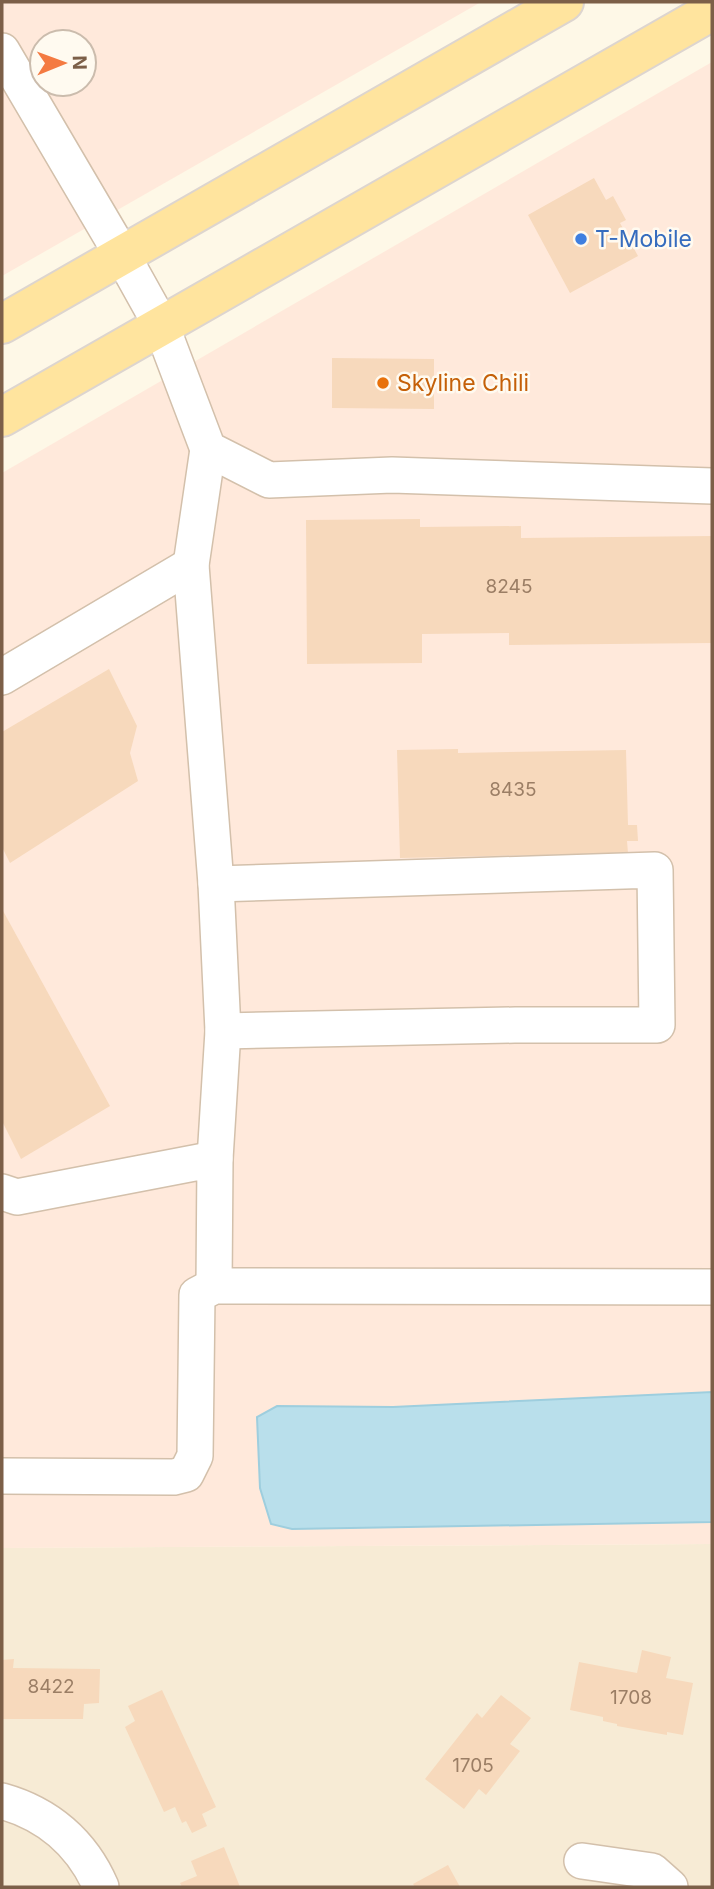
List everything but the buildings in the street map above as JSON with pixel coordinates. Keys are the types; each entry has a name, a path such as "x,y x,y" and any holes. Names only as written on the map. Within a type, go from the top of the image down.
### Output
{"main road":[{"path":"2,324 564,2"},
{"path":"2,417 712,10"}],"street":[{"path":"2,51 161,326 208,449 191,565 216,884 223,1031 215,1159 214,1286"},
{"path":"208,449 269,480 391,475 712,486"},
{"path":"2,677 191,565"},
{"path":"216,884 655,870 657,1025 223,1031"},
{"path":"2,1192 17,1197 215,1159"},
{"path":"2,1476 174,1477 186,1474 195,1456 197,1295 214,1286 712,1287"},
{"path":"2,1801 33,1811 57,1827 78,1847 101,1887"},
{"path":"582,1861 652,1871 670,1887"}],"shaded area":[{"path":"2,2 481,2 2,276"},
{"path":"712,62 712,1544 2,1548 2,473"},
{"path":"712,1544 712,1887 2,1887 2,1548"}],"water":[{"path":"712,1392 712,1522 292,1529 271,1524 260,1488 257,1417 277,1406 393,1407"}],"place":[{"name":"T-Mobile","path":"581,239"},
{"name":"Skyline Chili","path":"383,383"}]}
